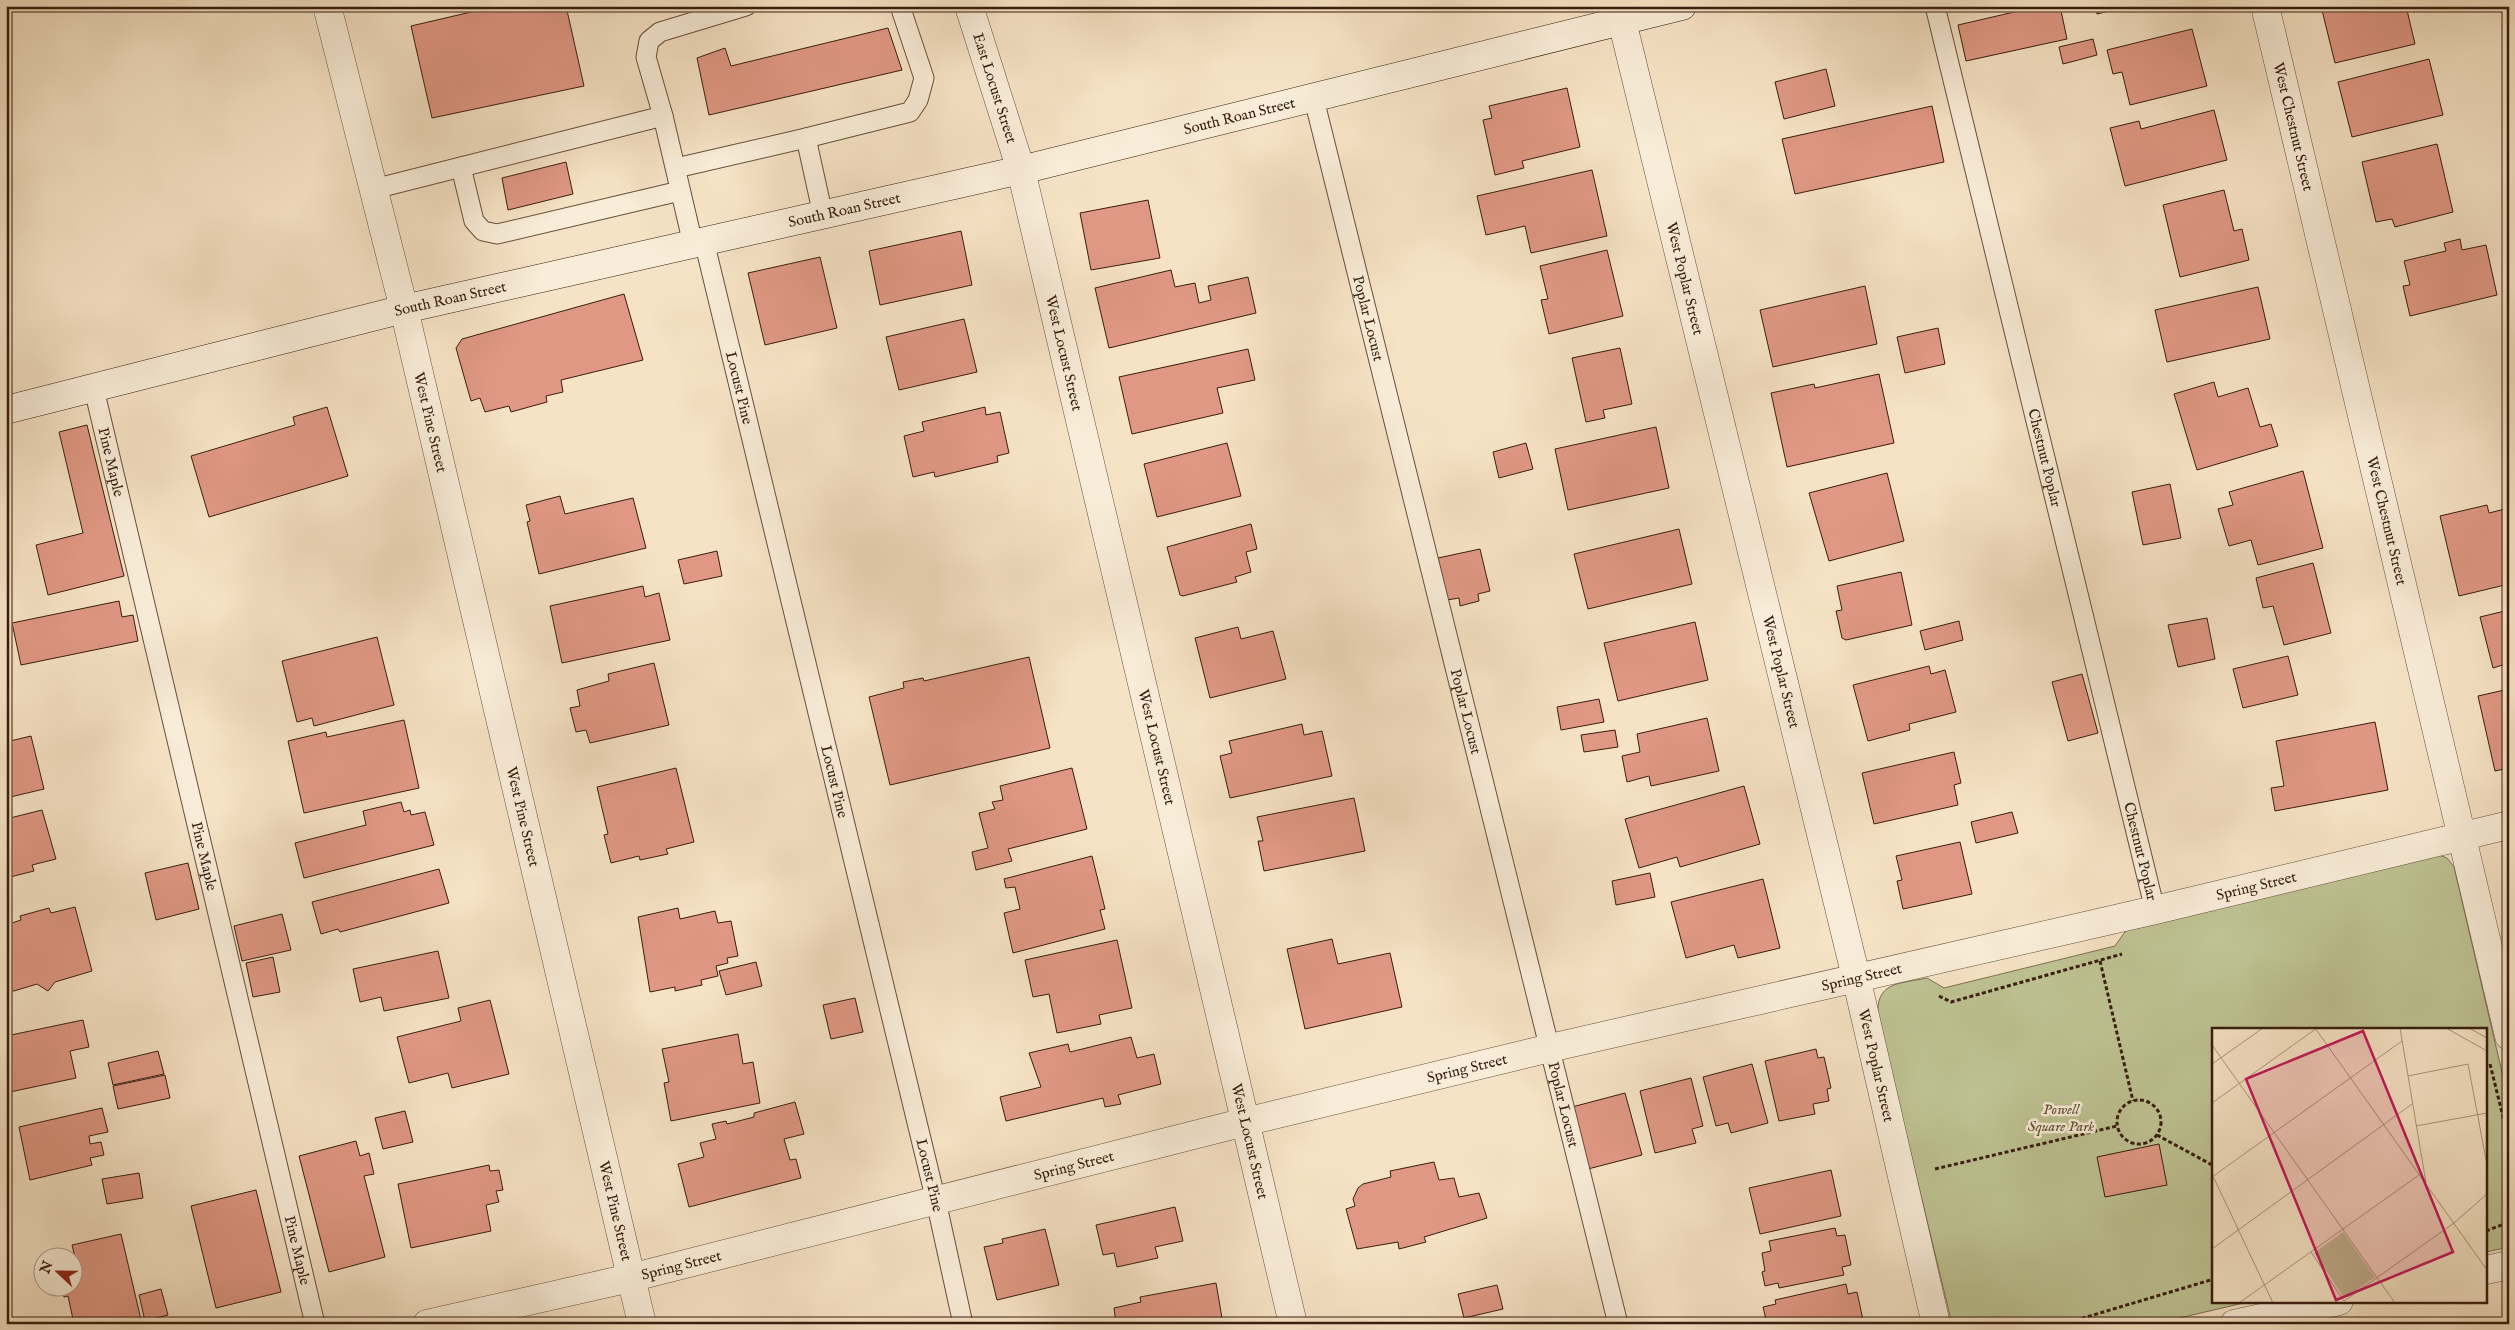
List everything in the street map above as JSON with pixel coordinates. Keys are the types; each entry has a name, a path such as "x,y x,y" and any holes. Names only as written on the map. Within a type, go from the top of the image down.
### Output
{"street":[{"name":"West Pine Street","path":"327,6 404,309 642,1324"},
{"name":"East Locust Street","path":"968,6 1021,170"},
{"name":"South Roan Street","path":"6,410 404,309 1021,170 1682,6"},
{"name":"West Chestnut Street","path":"2264,6 2509,1036"},
{"name":"West Poplar Street","path":"1622,22 1856,977 1936,1324"},
{"name":"West Locust Street","path":"1021,170 1293,1324"},
{"name":"Spring Street","path":"427,1324 630,1278 1245,1122 1550,1048 2155,910 2509,824"},
{"path":"2488,1270 2509,1265"},
{"path":"2234,1324 2334,1302"}],"lane":[{"name":"Locust Pine","path":"746,6 660,32 649,41 646,57 663,116 680,191 698,243 936,1201 963,1324"},
{"path":"676,168 910,112 918,100 924,78 900,6"},
{"name":"Chestnut Poplar","path":"1934,6 2155,910"},
{"name":"Poplar Locust","path":"1314,98 1618,1324"},
{"path":"374,189 663,116"},
{"path":"806,138 824,214"},
{"path":"460,167 474,220 483,231 497,234 680,191"},
{"name":"Pine Maple","path":"94,389 315,1324"}],"path":[{"path":"1934,994 1951,1002 2119,956 2126,952"},
{"path":"2100,961 2133,1101"},
{"path":"2488,1060 2509,1141"},
{"path":"2144,1100 2157,1110 2161,1124 2157,1135 2147,1142 2135,1144 2123,1137 2117,1126 2118,1115 2124,1106 2133,1101 2144,1100"},
{"path":"1902,1177 2117,1126"},
{"path":"2157,1135 2212,1165"},
{"path":"2488,1230 2509,1220"},
{"path":"2063,1324 2212,1281"}],"green space":[{"name":"Powell Square Park","path":"2439,855 2447,858 2454,867 2509,1102 2509,1247 2488,1252 2488,1028 2212,1028 2212,1302 2248,1302 2154,1324 1952,1324 1878,1017 1878,1005 1881,997 1885,990 1899,983 1927,978 1944,988 2115,946 2127,929"}],"building":[{"path":"497,6 566,6 584,86 432,118 411,26"},
{"path":"2040,6 2060,6 2067,39 1966,61 1958,25"},
{"path":"2095,6 2130,6 2097,14"},
{"path":"2321,6 2406,6 2415,44 2335,63"},
{"path":"888,28 902,70 709,115 697,58 725,48 731,66"},
{"path":"2192,29 2207,86 2130,105 2122,72 2113,74 2107,50"},
{"path":"2093,39 2097,55 2063,64 2059,47"},
{"path":"2429,59 2443,115 2352,137 2338,82"},
{"path":"1826,69 1835,106 1784,119 1775,82"},
{"path":"1567,88 1580,147 1522,161 1524,168 1495,175 1483,120 1492,118 1489,106"},
{"path":"1932,106 1944,162 1795,194 1782,139"},
{"path":"2214,110 2227,160 2125,186 2110,128 2139,121 2141,129"},
{"path":"2437,144 2453,212 2395,227 2392,219 2376,222 2362,162"},
{"path":"566,162 573,194 508,210 502,178"},
{"path":"1592,170 1607,236 1531,253 1525,226 1486,235 1477,196"},
{"path":"2224,190 2234,231 2242,229 2249,260 2180,277 2163,205"},
{"path":"1148,200 1160,258 1091,270 1080,213"},
{"path":"961,231 972,285 880,305 869,251"},
{"path":"2460,239 2462,250 2486,245 2497,295 2410,316 2403,286 2410,285 2404,261 2446,251 2444,243"},
{"path":"1607,250 1623,316 1549,334 1541,300 1548,299 1540,266"},
{"path":"820,257 837,328 765,345 748,273"},
{"path":"1171,270 1175,287 1195,283 1199,303 1211,300 1208,286 1248,277 1256,313 1109,348 1095,288"},
{"path":"1865,286 1877,344 1773,367 1760,310"},
{"path":"2258,287 2270,339 2167,362 2155,310"},
{"path":"624,294 643,360 561,380 563,392 546,396 547,402 511,412 509,406 485,412 480,398 471,401 456,348 462,339"},
{"path":"964,319 977,372 899,390 886,337"},
{"path":"1938,328 1945,364 1905,373 1897,337"},
{"path":"1620,348 1632,404 1603,410 1605,418 1586,422 1572,358"},
{"path":"1248,349 1255,380 1217,388 1223,413 1132,434 1119,377"},
{"path":"1879,374 1894,443 1787,467 1771,393 1814,384 1815,388"},
{"path":"2214,382 2218,397 2248,388 2260,427 2271,424 2278,446 2197,470 2174,394"},
{"path":"327,407 348,476 209,517 191,456 295,425 293,417"},
{"path":"985,407 986,415 1000,412 1009,453 997,456 998,462 935,477 934,472 913,477 904,436 924,431 922,422"},
{"path":"87,425 124,576 48,595 36,545 83,533 59,432"},
{"path":"1656,427 1669,488 1568,510 1555,449"},
{"path":"1227,443 1241,496 1157,517 1144,464"},
{"path":"1526,443 1533,469 1499,478 1493,452"},
{"path":"2303,471 2323,548 2258,565 2251,540 2229,546 2218,509 2233,505 2229,492"},
{"path":"1887,473 1904,541 1829,561 1809,493"},
{"path":"2170,484 2181,538 2143,545 2132,492"},
{"path":"560,496 565,514 633,498 646,548 539,574 527,522 530,521 526,505"},
{"path":"2487,505 2489,513 2509,508 2509,584 2459,596 2440,516"},
{"path":"1251,524 1257,549 1246,552 1251,572 1235,577 1237,582 1183,596 1180,595 1167,547"},
{"path":"1679,529 1692,584 1588,609 1574,554"},
{"path":"1480,549 1490,591 1478,594 1479,601 1460,606 1459,598 1447,600 1438,558"},
{"path":"717,551 722,576 684,584 678,560"},
{"path":"2313,563 2331,633 2284,645 2273,606 2263,608 2256,578"},
{"path":"1901,572 1912,625 1846,640 1842,638 1836,611 1842,610 1837,586"},
{"path":"643,586 645,597 659,593 670,640 562,663 550,606"},
{"path":"119,601 122,617 133,615 138,641 21,665 12,623"},
{"path":"2509,610 2509,663 2493,668 2480,617"},
{"path":"2207,618 2215,659 2178,667 2168,625"},
{"path":"1959,621 1963,640 1925,650 1920,631"},
{"path":"1695,622 1708,680 1618,701 1604,643"},
{"path":"1238,627 1241,639 1273,631 1286,679 1210,698 1195,638"},
{"path":"377,637 394,705 314,726 312,718 297,722 282,661"},
{"path":"2288,656 2298,695 2243,708 2233,669"},
{"path":"1029,657 1050,748 890,785 869,697 904,688 903,682 923,678 924,681"},
{"path":"654,663 669,725 590,743 586,730 576,732 570,708 580,706 577,690 609,681 608,674"},
{"path":"1929,666 1931,674 1945,670 1956,712 1909,724 1910,730 1868,741 1853,685"},
{"path":"2082,674 2098,733 2068,741 2052,682"},
{"path":"2509,689 2509,768 2495,771 2478,696"},
{"path":"1599,699 1604,722 1561,730 1557,707"},
{"path":"1707,718 1719,771 1651,786 1649,776 1627,782 1622,756 1640,752 1637,734"},
{"path":"404,720 419,788 304,813 288,741 326,732 327,737"},
{"path":"2375,722 2388,790 2275,811 2271,788 2284,786 2276,741"},
{"path":"1302,724 1304,735 1322,731 1332,776 1230,798 1220,756 1232,753 1229,741"},
{"path":"1615,730 1618,747 1584,752 1581,735"},
{"path":"31,736 44,789 6,798 6,742"},
{"path":"1954,752 1961,783 1954,785 1958,805 1874,824 1862,773"},
{"path":"676,768 694,842 666,849 668,854 640,860 639,856 611,863 604,835 608,834 597,787"},
{"path":"1072,768 1087,829 1008,849 1012,861 976,870 972,852 988,848 979,813 995,809 992,802 1003,800 1000,786"},
{"path":"1744,786 1760,844 1680,867 1677,857 1639,868 1625,819"},
{"path":"1354,798 1365,851 1264,871 1258,841 1263,841 1257,817"},
{"path":"401,802 404,812 410,810 411,815 425,812 434,845 304,878 295,843 366,825 363,811"},
{"path":"42,810 56,859 32,865 34,871 6,878 6,813 9,812 10,818"},
{"path":"2012,812 2018,833 1976,843 1971,822"},
{"path":"1960,842 1972,894 1903,909 1897,881 1902,880 1896,856"},
{"path":"1092,856 1105,909 1100,910 1105,929 1013,953 1004,913 1020,909 1015,887 1006,888 1004,879"},
{"path":"188,863 199,909 156,920 145,873"},
{"path":"439,869 449,903 340,932 338,929 321,934 312,902"},
{"path":"1650,873 1655,897 1616,905 1612,881"},
{"path":"1763,879 1780,948 1738,958 1734,945 1686,958 1671,902"},
{"path":"75,907 92,971 55,982 48,991 37,984 14,991 6,989 6,925 21,920 20,916 49,908 51,913"},
{"path":"678,908 680,919 715,911 718,923 731,921 738,956 727,958 728,963 716,966 718,976 701,980 702,985 675,991 675,987 650,992 638,917"},
{"path":"282,914 291,950 242,961 234,926"},
{"path":"1332,939 1338,964 1390,953 1402,1007 1305,1029 1287,949"},
{"path":"1117,940 1132,1008 1099,1015 1101,1024 1057,1033 1049,994 1033,997 1025,960"},
{"path":"438,951 449,998 384,1011 381,997 360,1002 353,969"},
{"path":"273,957 280,992 253,997 246,963"},
{"path":"756,962 762,986 726,995 719,971"},
{"path":"855,998 863,1032 831,1039 823,1005"},
{"path":"490,1000 509,1074 452,1088 448,1073 409,1083 397,1037 461,1021 458,1008"},
{"path":"83,1020 89,1047 70,1051 76,1078 10,1092 6,1074 6,1036"},
{"path":"738,1034 743,1064 753,1062 760,1103 671,1121 664,1083 669,1082 662,1049"},
{"path":"1131,1037 1137,1058 1154,1054 1161,1084 1118,1095 1121,1104 1105,1107 1103,1098 1006,1121 1000,1097 1041,1087 1029,1053 1068,1044 1070,1052"},
{"path":"1816,1049 1818,1058 1824,1057 1831,1088 1827,1089 1829,1101 1813,1104 1815,1114 1779,1121 1765,1061"},
{"path":"158,1051 164,1074 113,1085 108,1063"},
{"path":"1752,1064 1768,1123 1731,1133 1728,1123 1716,1126 1703,1077"},
{"path":"165,1075 170,1098 118,1109 113,1086"},
{"path":"1691,1078 1703,1126 1692,1129 1696,1143 1655,1153 1640,1091"},
{"path":"1625,1093 1642,1155 1588,1169 1572,1107"},
{"path":"795,1102 804,1134 784,1139 790,1160 796,1159 801,1178 689,1207 678,1164 704,1157 700,1143 716,1139 712,1124 726,1121 727,1124 754,1117 754,1113"},
{"path":"102,1108 108,1132 89,1136 90,1144 101,1142 104,1155 90,1158 92,1165 30,1180 19,1127"},
{"path":"405,1111 413,1142 383,1149 375,1118"},
{"path":"356,1141 360,1156 369,1153 374,1174 364,1176 385,1257 329,1272 299,1156"},
{"path":"2159,1144 2167,1185 2105,1197 2097,1157"},
{"path":"1434,1162 1439,1180 1454,1178 1459,1197 1479,1193 1487,1218 1424,1237 1426,1242 1399,1249 1398,1242 1357,1249 1346,1209 1355,1206 1353,1199 1358,1188 1363,1184 1391,1177 1390,1171"},
{"path":"489,1165 490,1171 499,1170 503,1190 496,1191 499,1202 486,1205 491,1231 411,1248 398,1184"},
{"path":"1831,1170 1841,1216 1760,1234 1749,1188"},
{"path":"139,1173 143,1198 107,1204 102,1179"},
{"path":"256,1190 281,1292 216,1308 191,1206"},
{"path":"1175,1207 1183,1241 1155,1247 1158,1258 1117,1267 1114,1253 1103,1255 1096,1225"},
{"path":"1835,1228 1837,1236 1845,1235 1851,1265 1842,1267 1844,1275 1779,1288 1778,1283 1765,1286 1762,1272 1765,1271 1762,1253 1771,1251 1769,1241"},
{"path":"1045,1229 1059,1285 997,1300 984,1247 1003,1243 1002,1239"},
{"path":"121,1234 142,1324 74,1324 68,1298 82,1298 82,1248 73,1248 72,1245"},
{"path":"1216,1283 1223,1324 1116,1324 1114,1308 1141,1302 1140,1297"},
{"path":"1846,1284 1848,1294 1857,1292 1863,1320 1854,1322 1855,1324 1767,1324 1763,1307 1776,1304 1775,1300"},
{"path":"1497,1285 1503,1309 1464,1318 1458,1294"},
{"path":"161,1289 168,1315 145,1321 139,1295"}]}
